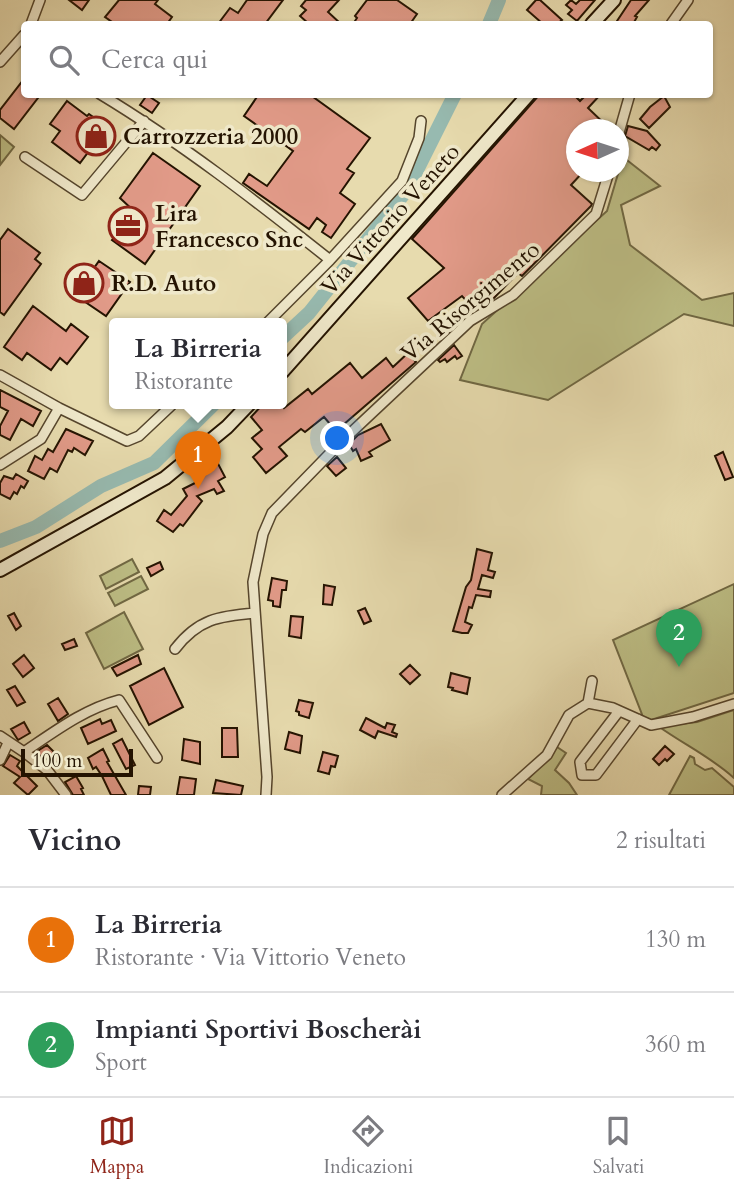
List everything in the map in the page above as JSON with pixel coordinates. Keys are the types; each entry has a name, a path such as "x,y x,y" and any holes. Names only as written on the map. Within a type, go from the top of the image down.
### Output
{"main road":[{"path":"597,21 614,0"},
{"name":"Via Vittorio Veneto","path":"287,366 525,98"},
{"path":"0,570 165,478 227,427 244,409"}],"street":[{"path":"32,21 40,0"},
{"path":"673,21 688,0"},
{"path":"0,62 21,47"},
{"path":"107,98 144,121 251,197 330,260"},
{"path":"623,119 629,98"},
{"path":"24,157 82,195 144,121"},
{"path":"272,318 330,260 402,181 419,138 421,121"},
{"name":"Via Risorgimento","path":"265,795 267,777 253,582 263,534 272,513 341,442 470,321 513,295 596,214 606,182"},
{"path":"0,375 113,436 131,440 168,409"},
{"path":"0,465 41,439 59,408"},
{"path":"175,649 195,626 225,616 255,613"},
{"path":"588,703 592,681"},
{"path":"24,752 68,723 103,704 119,700 157,758"},
{"path":"502,795 547,755 569,715 588,703 619,711 651,724 693,717 734,704"},
{"path":"619,711 580,762 582,775 596,775 638,719"},
{"path":"0,760 4,740 47,770 66,795"}],"green space":[{"path":"0,135 14,147 0,165"},
{"path":"629,162 660,186 621,205 630,245 702,300 734,293 734,326 684,314 548,400 460,380 482,324 607,211 616,182 629,182"},
{"path":"132,559 139,572 106,589 100,576"},
{"path":"141,576 148,589 115,606 108,593"},
{"path":"734,584 734,693 645,722 613,640"},
{"path":"124,612 143,649 104,669 86,633"},
{"path":"734,710 734,778 658,726 697,722"},
{"path":"554,745 566,753 555,770 577,795 541,795 542,786 528,779 544,763"},
{"path":"690,756 694,758 695,764 705,770 712,768 734,787 734,795 669,795"}],"building":[{"path":"69,0 89,0 82,10"},
{"path":"119,0 158,0 155,4 172,17 169,21 111,21 105,17"},
{"path":"247,0 283,0 267,21 220,21 230,8 238,13"},
{"path":"306,0 339,0 328,12 338,21 306,21 300,16 306,10 301,6"},
{"path":"367,0 397,0 417,14 412,21 355,21 355,16"},
{"path":"536,0 540,0 562,20 540,21 527,10"},
{"path":"571,0 576,4 580,0 595,0 577,21 568,14 572,10 566,5"},
{"path":"631,0 649,0 635,16 635,21 617,21"},
{"path":"21,83 21,98 38,98 14,129 0,118 0,110"},
{"path":"145,98 152,98 159,103 152,113 140,105"},
{"path":"256,98 315,98 370,138 347,169 354,173 340,193 355,204 331,238 322,232 326,225 317,218 309,229 243,183 249,174 267,186 293,151 244,116"},
{"path":"536,98 577,98 580,101 583,98 597,98 588,108 600,119 566,119 566,182 574,182 571,185 592,204 591,206 522,276 518,273 494,298 475,310 462,296 428,321 408,298 444,268 412,239"},
{"path":"665,98 670,107 649,128 640,119 650,107"},
{"path":"67,101 107,127 80,163 52,142 60,131 50,124"},
{"path":"629,126 647,131 660,145 656,150 652,147 649,150 629,138"},
{"path":"153,153 200,186 145,264 112,240 134,211 120,198"},
{"path":"8,229 40,253 35,259 41,264 4,315 0,312 0,240"},
{"path":"99,261 130,282 106,316 75,295"},
{"path":"33,306 66,331 71,324 88,337 67,364 60,358 51,370 27,353 22,360 4,347"},
{"path":"454,345 462,356 440,362 438,360"},
{"path":"408,353 416,362 336,431 324,417 305,432 301,429 279,447 287,456 266,473 253,457 262,449 252,438 262,430 251,417 258,409 287,409 287,406 308,389 312,394 350,363 362,378 386,358 393,367"},
{"path":"0,390 41,411 33,426 21,419 10,440 0,435 0,426 8,411 0,407"},
{"path":"381,424 390,440 369,452 372,456 361,461 356,449 353,451 349,444 358,435"},
{"path":"66,429 93,441 85,455 74,448 72,452 68,450 57,472 50,468 44,479 28,471 35,456 42,460 48,449 53,452"},
{"path":"723,452 733,477 725,480 715,456"},
{"path":"337,457 346,468 336,476 327,466"},
{"path":"215,458 225,477 218,481 224,491 217,494 214,489 197,496 202,501 183,526 180,524 173,532 157,521 164,510 171,515 187,496 183,489 199,481 193,471"},
{"path":"16,474 28,481 24,488 21,486 17,494 14,492 10,499 0,494 0,483 4,476 13,479"},
{"path":"477,549 492,553 488,570 495,572 493,578 482,575 478,589 491,591 490,597 476,595 465,622 472,625 468,633 453,631 466,587 471,580"},
{"path":"160,562 163,569 151,576 147,568"},
{"path":"272,578 287,581 286,590 282,590 280,607 273,606 273,601 268,600"},
{"path":"324,585 335,587 332,605 323,604"},
{"path":"365,608 371,621 364,624 358,611"},
{"path":"14,613 21,626 16,630 8,616"},
{"path":"291,616 303,617 301,638 289,636"},
{"path":"74,639 77,646 65,650 62,644"},
{"path":"24,655 34,668 23,677 13,664"},
{"path":"138,655 141,664 117,676 112,668"},
{"path":"410,665 420,675 410,684 400,674"},
{"path":"164,668 183,707 149,725 130,686"},
{"path":"451,673 470,678 467,694 448,687"},
{"path":"15,686 25,702 17,706 7,690"},
{"path":"58,698 68,714 58,721 48,704"},
{"path":"299,700 313,703 309,718 296,711"},
{"path":"366,718 385,728 387,723 395,725 392,732 397,734 396,737 378,731 375,738 360,730"},
{"path":"100,719 102,724 111,720 116,731 88,744 81,728"},
{"path":"24,722 30,733 18,740 11,729"},
{"path":"222,728 237,728 238,757 222,757"},
{"path":"289,732 302,736 300,753 285,749"},
{"path":"122,739 135,765 126,769 113,744"},
{"path":"184,739 200,742 200,764 182,760"},
{"path":"47,745 61,759 52,765 47,758 45,760 36,752"},
{"path":"665,746 674,754 659,765 653,759"},
{"path":"103,749 109,761 107,762 126,795 111,795 96,767 93,769 88,758"},
{"path":"323,752 338,756 335,767 331,766 329,774 318,771"},
{"path":"10,755 20,761 17,766 37,786 28,795 14,783 20,777 3,766"},
{"path":"76,776 84,795 73,795 65,782"},
{"path":"180,777 196,779 194,795 177,795"},
{"path":"216,780 243,786 241,795 213,793"},
{"path":"139,786 151,787 150,795 138,795"}],"waterway":[{"path":"490,21 499,0"},
{"path":"287,333 309,313 407,190 453,98"},
{"path":"0,541 36,527 101,486 154,463 209,409"}],"place":[{"name":"Carrozzeria 2000","path":"96,136"},
{"name":"Lira Francesco Snc","path":"128,226"},
{"name":"R.D. Auto","path":"84,283"},
{"name":"La Birreria","path":"198,489"},
{"name":"Impianti Sportivi Boscherài","path":"679,667"}]}
